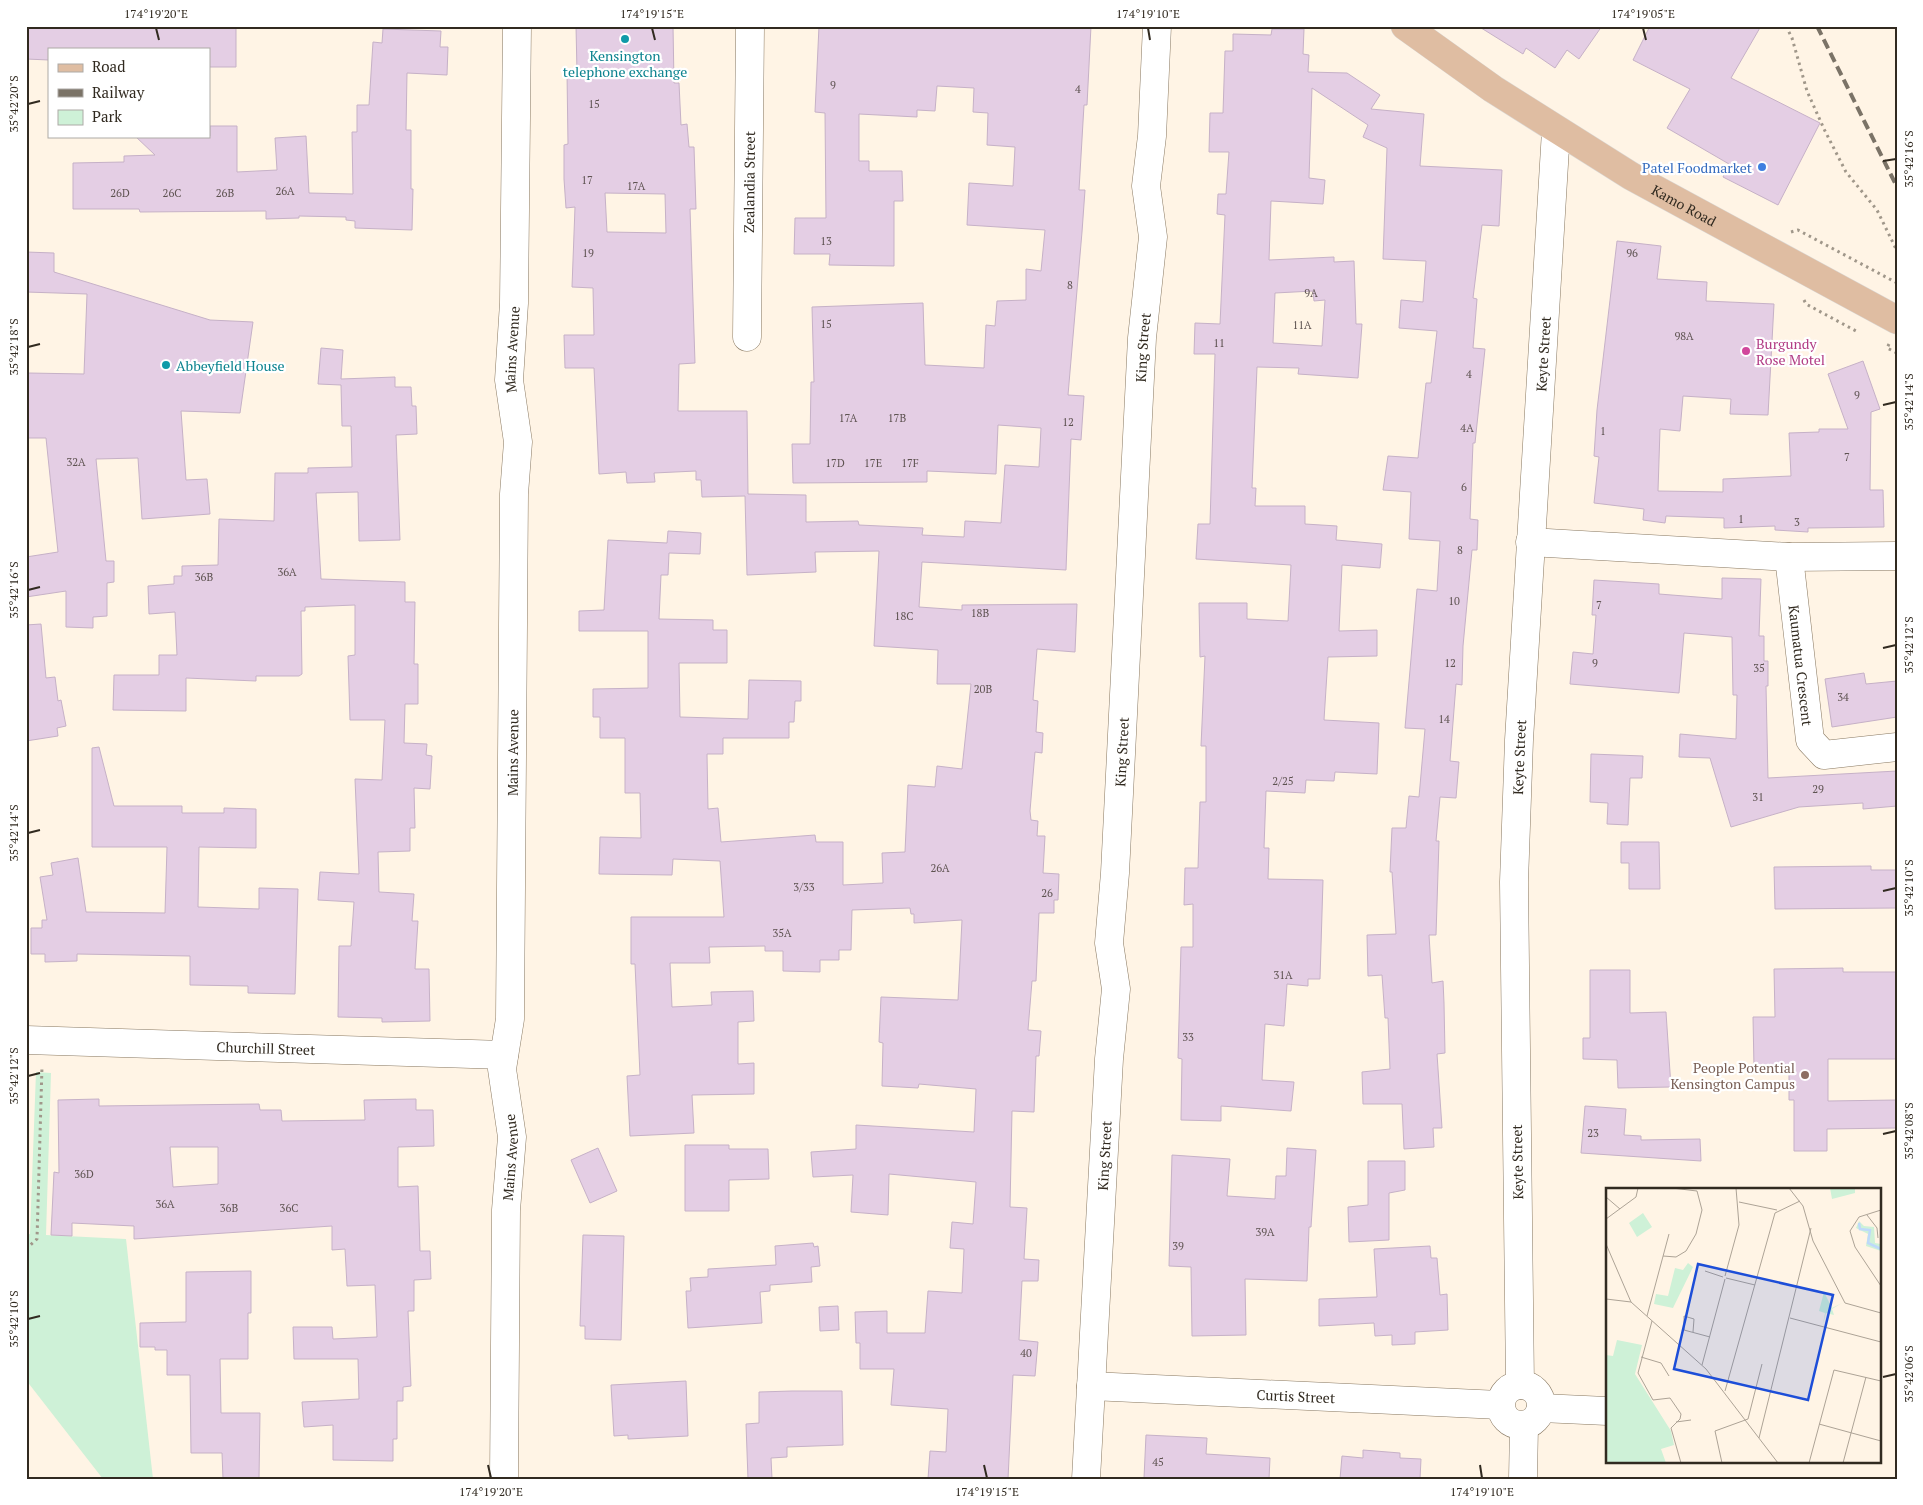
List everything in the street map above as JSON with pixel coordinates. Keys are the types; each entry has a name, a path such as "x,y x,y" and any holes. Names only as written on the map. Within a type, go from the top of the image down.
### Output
{"main road":[{"name":"Kamo Road","path":"1405,26 1556,131 1631,176 1897,320"}],"street":[{"name":"Mains Avenue","path":"504,1479 506,1210 512,1137 503,1079 504,1055 510,1019 514,494 518,447 509,380 514,303 517,26"},
{"name":"Zealandia Street","path":"747,337 750,26"},
{"name":"King Street","path":"1086,1479 1109,1059 1116,989 1109,931 1116,853 1142,338 1153,237 1146,186 1152,136 1157,26"},
{"name":"Keyte Street","path":"1520,1385 1514,882 1519,740 1530,542 1556,131"},
{"path":"1530,542 1789,557 1897,556"},
{"name":"Kaumatua Crescent","path":"1789,557 1810,740 1824,755 1897,748"},
{"name":"Churchill Street","path":"34,1041 504,1055"},
{"path":"1523,1479 1533,1417 1538,1394 1528,1386 1520,1385 1506,1391 1500,1405 1505,1418 1510,1423 1533,1417 1606,1411"},
{"name":"Curtis Street","path":"1091,1386 1500,1405"}],"path":[{"path":"1786,26 1792,38 1807,91 1824,130 1846,172 1877,210 1897,251"},
{"path":"1786,233 1798,230 1897,284"},
{"path":"26,1249 37,1239 34,1041"}],"green space":[{"path":"36,1072 51,1073 46,1235 126,1239 153,1479 103,1479 26,1380 26,1235 30,1234"}],"building":[{"path":"26,26 236,26 236,67 210,67 210,48 48,48 48,60 26,59"},
{"path":"576,26 673,26 674,83 679,83 681,125 687,124 689,147 694,147 696,209 690,209 695,363 679,364 678,411 747,411 748,494 806,495 806,522 858,521 859,525 923,528 922,535 964,537 965,521 1001,523 1005,465 1039,467 1041,428 998,425 996,474 927,471 927,482 793,483 792,444 810,444 811,382 814,382 812,307 923,303 925,365 984,368 986,325 995,326 997,301 1026,300 1026,269 1041,271 1045,230 967,225 969,183 1013,186 1015,147 987,145 988,113 973,112 974,88 937,86 935,111 917,110 917,117 859,114 859,161 869,161 869,171 902,171 903,201 894,201 894,266 829,265 830,254 794,254 795,218 826,218 825,113 815,112 819,26 1091,26 1087,105 1084,105 1079,190 1085,190 1068,395 1084,396 1081,440 1071,439 1066,570 922,562 919,607 962,610 962,605 1077,604 1075,652 1037,649 1033,700 1038,701 1036,732 1043,733 1042,753 1035,752 1030,811 1031,820 1038,821 1037,836 1045,836 1043,873 1059,874 1058,900 1054,900 1054,913 1039,913 1036,981 1032,981 1028,1030 1041,1031 1039,1056 1036,1056 1034,1112 1012,1111 1010,1207 1027,1208 1024,1259 1039,1260 1038,1281 1022,1281 1019,1340 1038,1342 1035,1376 1013,1375 1008,1479 928,1479 930,1451 946,1452 948,1409 891,1405 894,1369 860,1369 860,1343 856,1343 855,1312 887,1311 887,1333 925,1333 928,1291 962,1293 964,1249 950,1248 952,1222 973,1224 976,1182 889,1174 888,1215 851,1212 853,1175 813,1177 811,1152 856,1149 856,1125 974,1132 976,1089 919,1084 918,1088 882,1086 883,1043 879,1042 881,997 958,1000 962,920 914,923 914,914 911,914 910,908 852,910 851,950 839,950 839,960 820,960 820,972 783,971 783,951 765,951 765,946 709,947 710,963 670,963 672,1007 712,1005 711,992 753,991 754,1021 738,1022 738,1064 754,1063 754,1094 692,1095 694,1133 630,1136 627,1076 640,1075 635,964 631,964 631,917 724,917 720,861 673,859 672,875 599,874 600,837 641,838 640,793 625,793 625,738 600,738 600,717 593,717 593,689 648,688 648,631 579,631 579,611 604,610 608,540 667,543 668,531 701,533 700,554 669,553 668,575 661,575 659,619 713,620 713,630 727,630 727,663 679,663 680,717 748,719 749,680 801,681 801,701 795,701 794,722 789,722 789,738 723,738 723,754 707,754 708,809 718,808 721,842 815,835 816,842 843,842 843,885 883,883 882,853 905,852 908,785 935,787 937,766 962,769 971,684 937,684 938,650 874,646 879,551 815,552 816,572 747,575 745,496 702,497 701,480 696,480 696,471 654,473 655,482 627,483 626,472 599,474 594,368 565,368 564,335 594,335 593,288 572,287 575,207 566,208 564,179 564,145 568,144 567,72 577,72","holes":["605,193 665,194 666,233 607,232"]},
{"path":"1478,26 1602,26 1579,59 1567,50 1555,68 1526,48 1523,54"},
{"path":"1650,26 1761,26 1731,78 1820,123 1778,205 1723,177 1729,164 1667,128 1690,89 1633,60"},
{"path":"383,29 441,31 440,47 448,47 447,75 407,73 406,130 411,130 412,230 355,228 355,221 346,220 346,217 299,216 299,218 266,219 266,211 140,212 139,209 73,209 73,163 124,162 124,156 155,155 137,138 210,138 210,126 237,126 237,172 277,170 275,138 306,136 309,193 353,194 352,132 357,132 357,105 369,105 373,42 382,43"},
{"path":"1272,29 1304,29 1303,54 1309,55 1308,72 1347,73 1380,95 1371,109 1424,114 1420,166 1502,170 1499,226 1482,225 1473,298 1477,299 1473,348 1485,349 1475,443 1473,443 1470,519 1478,520 1477,550 1472,550 1463,646 1462,685 1456,684 1450,761 1459,762 1456,798 1440,797 1436,841 1439,841 1436,935 1429,935 1432,983 1443,981 1444,1003 1445,1053 1437,1054 1442,1128 1433,1128 1434,1147 1404,1149 1402,1104 1363,1104 1362,1072 1390,1069 1388,1018 1385,1018 1382,975 1368,976 1367,935 1396,934 1392,872 1390,872 1392,828 1406,828 1409,796 1419,797 1425,729 1405,728 1417,589 1437,591 1440,541 1409,539 1411,492 1383,490 1388,456 1418,458 1426,383 1431,383 1437,331 1399,328 1401,300 1423,302 1426,261 1383,259 1387,148 1363,137 1368,125 1312,88 1309,178 1325,180 1323,204 1271,201 1269,260 1334,257 1334,262 1354,261 1356,324 1362,324 1358,378 1298,374 1299,368 1257,367 1252,488 1256,488 1255,506 1305,506 1305,524 1337,526 1336,540 1382,544 1380,568 1342,565 1339,631 1377,630 1377,656 1328,657 1324,720 1379,723 1377,774 1335,772 1334,781 1306,780 1305,793 1266,791 1264,848 1269,848 1268,879 1323,880 1320,979 1308,979 1308,986 1287,984 1284,1026 1265,1024 1262,1080 1294,1082 1291,1111 1221,1106 1221,1121 1181,1120 1182,1059 1178,1058 1181,947 1193,947 1193,904 1184,905 1185,868 1198,868 1200,802 1206,802 1206,746 1201,746 1205,656 1200,657 1199,603 1247,603 1247,619 1288,621 1291,565 1196,559 1198,524 1210,524 1215,354 1194,354 1195,323 1220,324 1225,215 1217,214 1218,194 1226,194 1229,152 1209,152 1210,113 1223,113 1225,51 1233,51 1233,34 1271,35","holes":["1313,291 1314,301 1325,300 1322,346 1273,343 1275,293"]},
{"path":"1617,241 1661,246 1657,279 1707,282 1706,301 1774,304 1768,415 1730,414 1731,399 1683,396 1680,431 1660,429 1658,491 1723,492 1723,479 1791,476 1789,433 1819,432 1819,429 1848,429 1828,374 1863,361 1880,409 1871,412 1870,490 1883,490 1884,527 1808,528 1808,532 1775,530 1775,526 1724,528 1724,518 1666,516 1665,523 1643,520 1644,509 1594,503 1599,457 1594,456 1597,410"},
{"path":"26,252 54,253 54,272 210,320 253,322 240,413 181,411 186,480 207,479 210,514 142,519 138,458 96,459 106,561 114,561 114,582 107,583 107,616 93,617 93,628 66,627 66,591 26,597 26,557 58,552 46,438 26,438 28,373 84,374 87,294 26,292"},
{"path":"321,348 343,350 341,379 395,377 395,387 411,387 412,406 416,406 417,434 396,435 400,540 359,541 358,492 316,493 321,579 405,582 405,602 415,602 414,664 418,664 418,704 405,704 404,743 427,744 426,755 432,756 430,789 414,788 415,828 410,828 410,851 378,852 379,892 414,894 412,921 418,921 415,969 429,969 430,1021 382,1022 382,1018 338,1017 339,946 351,946 354,902 318,900 320,872 359,874 355,779 382,780 385,720 350,720 348,656 355,655 355,605 305,607 305,611 301,611 302,674 299,676 256,676 256,681 186,678 186,711 113,710 114,675 159,675 159,655 177,655 175,612 149,614 148,586 174,584 174,576 182,576 182,566 218,565 219,519 274,521 275,473 308,473 308,468 352,467 351,426 342,426 341,385 318,384"},
{"path":"1722,578 1761,579 1759,636 1764,636 1764,661 1768,661 1768,686 1766,686 1768,778 1897,771 1897,806 1863,809 1863,803 1799,807 1731,827 1710,758 1679,757 1680,734 1736,739 1737,695 1733,695 1732,637 1684,633 1679,693 1570,684 1573,652 1593,654 1596,615 1592,615 1594,580 1659,584 1659,594 1722,599"},
{"path":"41,624 46,678 55,677 58,701 61,700 66,726 57,728 58,736 26,741 26,625"},
{"path":"1864,673 1866,684 1897,681 1897,717 1832,727 1825,679"},
{"path":"99,747 114,806 182,806 182,813 224,813 224,808 256,809 256,848 199,847 198,907 259,909 259,888 298,889 295,994 248,993 248,986 190,985 190,956 77,954 77,961 45,962 45,954 31,954 31,928 42,928 42,920 47,920 40,877 53,875 51,863 78,858 86,912 165,913 167,847 92,847 92,748"},
{"path":"1591,754 1643,756 1642,778 1630,778 1628,825 1607,824 1608,803 1590,802"},
{"path":"1621,842 1659,842 1660,889 1629,889 1629,863 1621,863"},
{"path":"1871,866 1871,870 1897,870 1897,908 1775,909 1774,867"},
{"path":"1843,968 1843,972 1897,972 1897,1059 1828,1059 1828,1101 1896,1100 1896,1128 1827,1129 1827,1151 1794,1151 1794,1100 1789,1100 1789,1067 1754,1068 1753,1017 1775,1017 1774,969"},
{"path":"1590,970 1630,970 1630,1013 1666,1012 1671,1087 1618,1088 1617,1060 1583,1059 1583,1038 1590,1038"},
{"path":"99,1099 99,1106 259,1104 260,1110 281,1110 282,1121 365,1120 364,1100 416,1099 416,1110 433,1110 434,1146 398,1147 398,1187 418,1186 420,1251 430,1251 431,1279 414,1280 414,1311 408,1311 411,1386 403,1387 403,1401 397,1401 397,1439 393,1439 393,1461 333,1460 333,1425 304,1427 302,1402 359,1399 358,1359 294,1359 293,1327 332,1327 333,1339 377,1337 375,1285 347,1286 345,1249 332,1250 332,1226 134,1239 134,1226 72,1223 72,1236 51,1235 54,1172 59,1173 58,1100","holes":["170,1147 218,1147 218,1184 173,1187"]},
{"path":"1585,1106 1626,1109 1624,1135 1641,1136 1641,1140 1700,1139 1701,1161 1581,1153"},
{"path":"685,1145 729,1145 729,1149 768,1149 769,1179 729,1180 729,1211 685,1211"},
{"path":"598,1148 617,1191 590,1203 571,1160"},
{"path":"1287,1148 1316,1150 1311,1227 1309,1227 1307,1281 1245,1279 1246,1335 1192,1336 1191,1267 1169,1266 1172,1155 1230,1159 1227,1196 1275,1199 1276,1176 1286,1176"},
{"path":"1368,1161 1405,1161 1405,1190 1389,1193 1389,1240 1349,1242 1348,1207 1368,1205"},
{"path":"583,1235 624,1236 621,1340 585,1339 585,1326 580,1326"},
{"path":"813,1243 814,1247 818,1246 820,1266 811,1267 812,1282 770,1285 770,1291 760,1292 762,1323 688,1328 686,1291 691,1291 690,1278 708,1277 708,1269 776,1265 775,1246"},
{"path":"1430,1246 1431,1258 1437,1258 1440,1295 1447,1294 1448,1330 1415,1332 1415,1344 1392,1345 1392,1335 1375,1336 1374,1323 1319,1326 1319,1299 1377,1297 1374,1249"},
{"path":"251,1271 251,1313 248,1313 248,1359 220,1359 221,1413 260,1413 259,1479 223,1479 222,1453 191,1453 190,1375 167,1375 167,1350 155,1350 155,1347 140,1347 140,1323 186,1322 186,1272"},
{"path":"838,1306 839,1330 820,1331 819,1307"},
{"path":"686,1381 688,1436 628,1439 628,1435 614,1436 611,1385"},
{"path":"842,1391 843,1445 787,1447 787,1457 771,1458 772,1479 748,1479 746,1424 759,1423 759,1392"},
{"path":"1146,1435 1207,1438 1206,1454 1270,1458 1269,1479 1144,1478"},
{"path":"1363,1450 1400,1453 1400,1458 1421,1459 1420,1479 1340,1479 1342,1456 1363,1458"}],"railway":[{"path":"1817,26 1897,187"}],"place":[{"name":"Kensington telephone exchange","path":"625,39"},
{"name":"Patel Foodmarket","path":"1762,167"},
{"name":"Burgundy Rose Motel","path":"1746,351"},
{"name":"Abbeyfield House","path":"166,365"},
{"name":"People Potential Kensington Campus","path":"1805,1075"}]}
